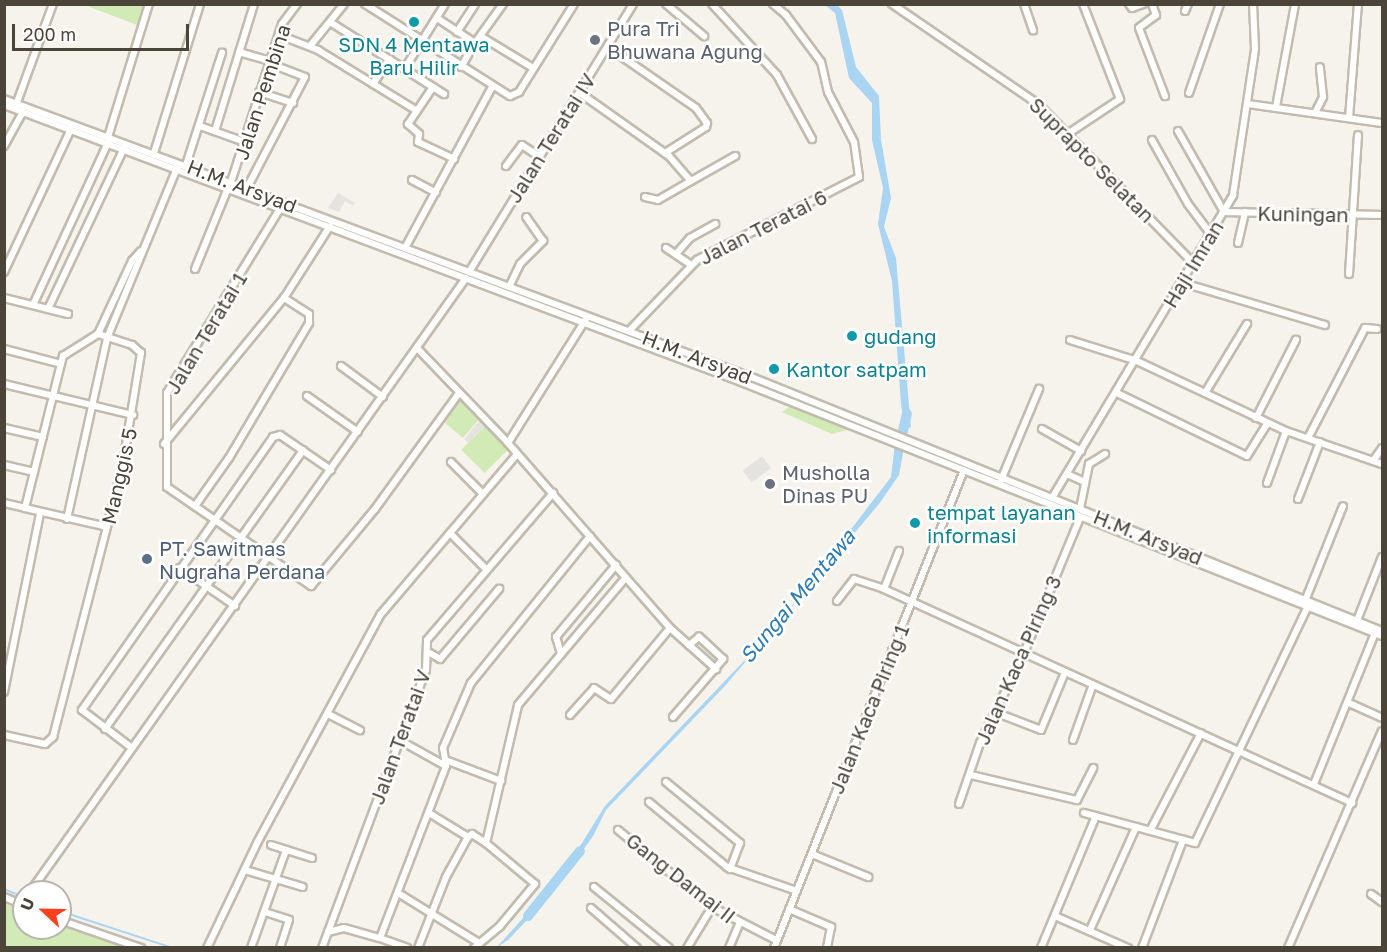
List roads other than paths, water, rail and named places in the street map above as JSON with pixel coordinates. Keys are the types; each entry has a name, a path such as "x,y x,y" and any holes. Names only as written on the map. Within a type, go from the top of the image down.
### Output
{"street":[{"path":"15,106 53,4"},
{"path":"33,305 108,140 149,4"},
{"path":"154,153 200,4"},
{"path":"215,131 254,4"},
{"name":"Jalan Pembina","path":"195,269 230,185 283,22 297,4"},
{"path":"310,46 344,4"},
{"path":"365,4 492,87 514,95 574,4"},
{"path":"405,68 445,4"},
{"path":"457,32 475,4"},
{"path":"461,67 503,4"},
{"name":"Jalan Teratai IV","path":"38,880 269,558 467,275 633,4"},
{"path":"666,4 704,36"},
{"path":"712,4 755,50 795,103 813,139"},
{"name":"Jalan Teratai 6","path":"629,331 691,265 821,195 852,184 860,176 854,142 828,92 821,62 786,15 773,4"},
{"name":"Suprapto Selatan","path":"892,4 993,70 1069,133 1194,264"},
{"path":"1024,4 1033,30"},
{"path":"1069,133 1119,99 1083,4"},
{"path":"1129,4 1132,8 1143,4"},
{"path":"1152,4 1156,15 1139,28 1165,96"},
{"path":"1189,93 1220,4"},
{"name":"Haji Imran","path":"1052,498 1137,361 1224,212 1240,169 1256,39 1253,4"},
{"path":"1276,107 1295,4"},
{"path":"1349,118 1358,4"},
{"path":"437,18 475,43"},
{"path":"330,22 444,94"},
{"path":"279,35 310,46 417,111"},
{"path":"482,37 533,68"},
{"path":"608,47 696,108 707,123 706,127 665,153"},
{"path":"240,52 305,77 247,188"},
{"path":"186,165 222,53"},
{"path":"373,84 389,59"},
{"path":"1315,113 1323,98 1320,67"},
{"path":"433,87 408,124 419,134 418,142 454,159"},
{"path":"405,248 492,87"},
{"path":"259,92 292,103"},
{"path":"580,93 665,153 691,180"},
{"name":"H.M. Arsyad","path":"4,99 23,112 71,129 154,153 258,196 405,248 467,275 509,287 586,319 629,331 907,443 1080,509 1137,537"},
{"path":"1248,104 1383,123"},
{"name":"H.M. Arsyad","path":"4,105 15,106 177,168 247,188 282,207 330,226 586,319 895,438"},
{"path":"4,146 23,112"},
{"path":"200,126 245,142"},
{"path":"4,272 71,129"},
{"path":"1178,131 1224,212"},
{"path":"1349,274 1351,215 1358,135"},
{"path":"1152,140 1188,204 1211,235"},
{"path":"506,166 522,145 540,157"},
{"path":"48,309 124,148"},
{"path":"645,197 658,200 735,156"},
{"name":"Manggis 5","path":"67,519 107,338 141,250 177,168"},
{"path":"412,180 436,193"},
{"name":"Jalan Teratai 1","path":"282,207 167,393 164,444 167,486 307,585 316,584 459,393"},
{"name":"Kuningan","path":"1224,212 1383,215"},
{"path":"1238,243 1245,212"},
{"path":"509,287 520,264 543,241 526,217"},
{"path":"676,254 690,238 715,224"},
{"path":"164,444 284,298 330,226"},
{"path":"666,248 691,265"},
{"name":"Manggis 5","path":"4,735 38,743 50,741 80,635 133,415 141,351 98,334 132,261 141,250"},
{"path":"1182,283 1325,325"},
{"path":"4,298 68,314"},
{"path":"195,506 229,458 309,323 309,314 284,298"},
{"path":"508,444 586,319"},
{"path":"1205,393 1247,324"},
{"path":"1308,438 1365,327 1377,329"},
{"path":"25,508 64,355 98,334"},
{"path":"1070,340 1137,361 1286,431 1383,464"},
{"path":"1256,418 1296,340"},
{"path":"417,348 508,444 670,628 716,669"},
{"path":"4,349 61,364"},
{"path":"341,366 383,396"},
{"path":"4,384 133,415"},
{"path":"1001,480 1039,389"},
{"path":"1117,393 1247,456 1268,423"},
{"path":"308,396 358,432"},
{"path":"4,428 43,437"},
{"path":"1041,429 1081,451"},
{"path":"1267,483 1286,431"},
{"path":"132,748 82,710 274,435 303,450 331,470"},
{"path":"1298,499 1320,442"},
{"name":"H.M. Arsyad","path":"907,443 964,470 1080,518 1137,537 1383,636"},
{"path":"1372,461 1383,448"},
{"path":"105,729 303,450"},
{"path":"207,948 245,870 381,614 517,454"},
{"path":"1080,509 1083,481 1089,464 1105,454"},
{"path":"451,462 483,494"},
{"path":"4,465 34,472"},
{"name":"Jalan Kaca Piring 1","path":"775,944 964,470"},
{"path":"1067,474 1083,481"},
{"name":"Jalan Teratai V","path":"322,948 426,670 427,640 552,493"},
{"path":"5,503 107,527"},
{"path":"1084,813 1151,829 1195,843 1306,604 1343,506"},
{"path":"4,692 40,513"},
{"name":"Jalan Kaca Piring 3","path":"959,804 971,775 974,757 1024,653 1080,518"},
{"path":"450,533 486,569"},
{"path":"380,938 447,763 443,748 474,678 590,536"},
{"path":"884,589 899,550"},
{"path":"1356,624 1383,557"},
{"path":"561,654 556,637 616,565"},
{"path":"180,568 235,606"},
{"path":"486,843 518,705 626,577"},
{"path":"837,601 854,579 884,589 1352,803"},
{"path":"428,652 440,659 499,589"},
{"name":"H.M. Arsyad","path":"1356,624 1383,631"},
{"path":"570,715 594,688 611,699 670,628"},
{"path":"1314,784 1349,703 1375,633"},
{"path":"673,717 716,669 723,657 699,637 689,645"},
{"path":"997,713 1041,730 1065,672"},
{"path":"1073,740 1093,684"},
{"path":"1349,703 1383,718"},
{"path":"328,714 360,730"},
{"path":"1288,948 1383,731"},
{"path":"1151,829 1201,734"},
{"path":"401,741 447,763 501,781"},
{"path":"971,775 1077,800 1093,768"},
{"path":"666,782 740,843 730,869"},
{"path":"649,802 730,869 797,891"},
{"path":"429,813 468,837"},
{"path":"1041,948 1096,816"},
{"path":"1090,930 1136,826"},
{"name":"Gang Damai II","path":"618,830 712,907 775,944"},
{"path":"398,893 434,914 476,945 500,926 535,884 472,834 468,837 446,877 434,914 418,948"},
{"path":"1142,948 1183,840"},
{"path":"271,845 312,858"},
{"path":"251,947 286,850"},
{"path":"812,854 868,878"},
{"path":"245,870 303,887"},
{"path":"594,887 669,948"},
{"path":"1371,894 1383,902"},
{"path":"687,948 712,907"},
{"path":"591,908 637,948"},
{"path":"789,909 831,927 827,948"},
{"path":"265,912 289,920 280,948"},
{"path":"1055,915 1128,948"},
{"path":"729,948 740,924"},
{"path":"72,925 128,946 141,948"},
{"path":"328,932 344,928 407,948"}],"water":[{"path":"825,5 837,5 842,10 856,67 879,96 881,140 891,198 884,227 896,258 911,428 904,425 892,281 878,224 883,188 872,140 872,103 849,78 835,13"},
{"name":"Sungai Mentawa","path":"895,444 904,448 899,475 879,504 724,687 606,810 593,836 552,894 508,940 496,948 562,875 605,806 744,661 797,600 891,477"}],"waterway":[{"name":"Sungai Mentawa","path":"899,448 907,414"},
{"name":"Sungai Mentawa","path":"528,916 580,851"},
{"path":"4,889 12,892"},
{"path":"72,915 173,948"}],"place":[{"name":"SDN 4 Mentawa Baru Hilir","path":"414,22"},
{"name":"Pura Tri Bhuwana Agung","path":"595,40"},
{"name":"gudang","path":"852,336"},
{"name":"Kantor satpam","path":"774,369"},
{"name":"Musholla Dinas PU","path":"770,484"},
{"name":"tempat layanan informasi","path":"915,523"},
{"name":"PT. Sawitmas Nugraha Perdana","path":"147,559"}]}
